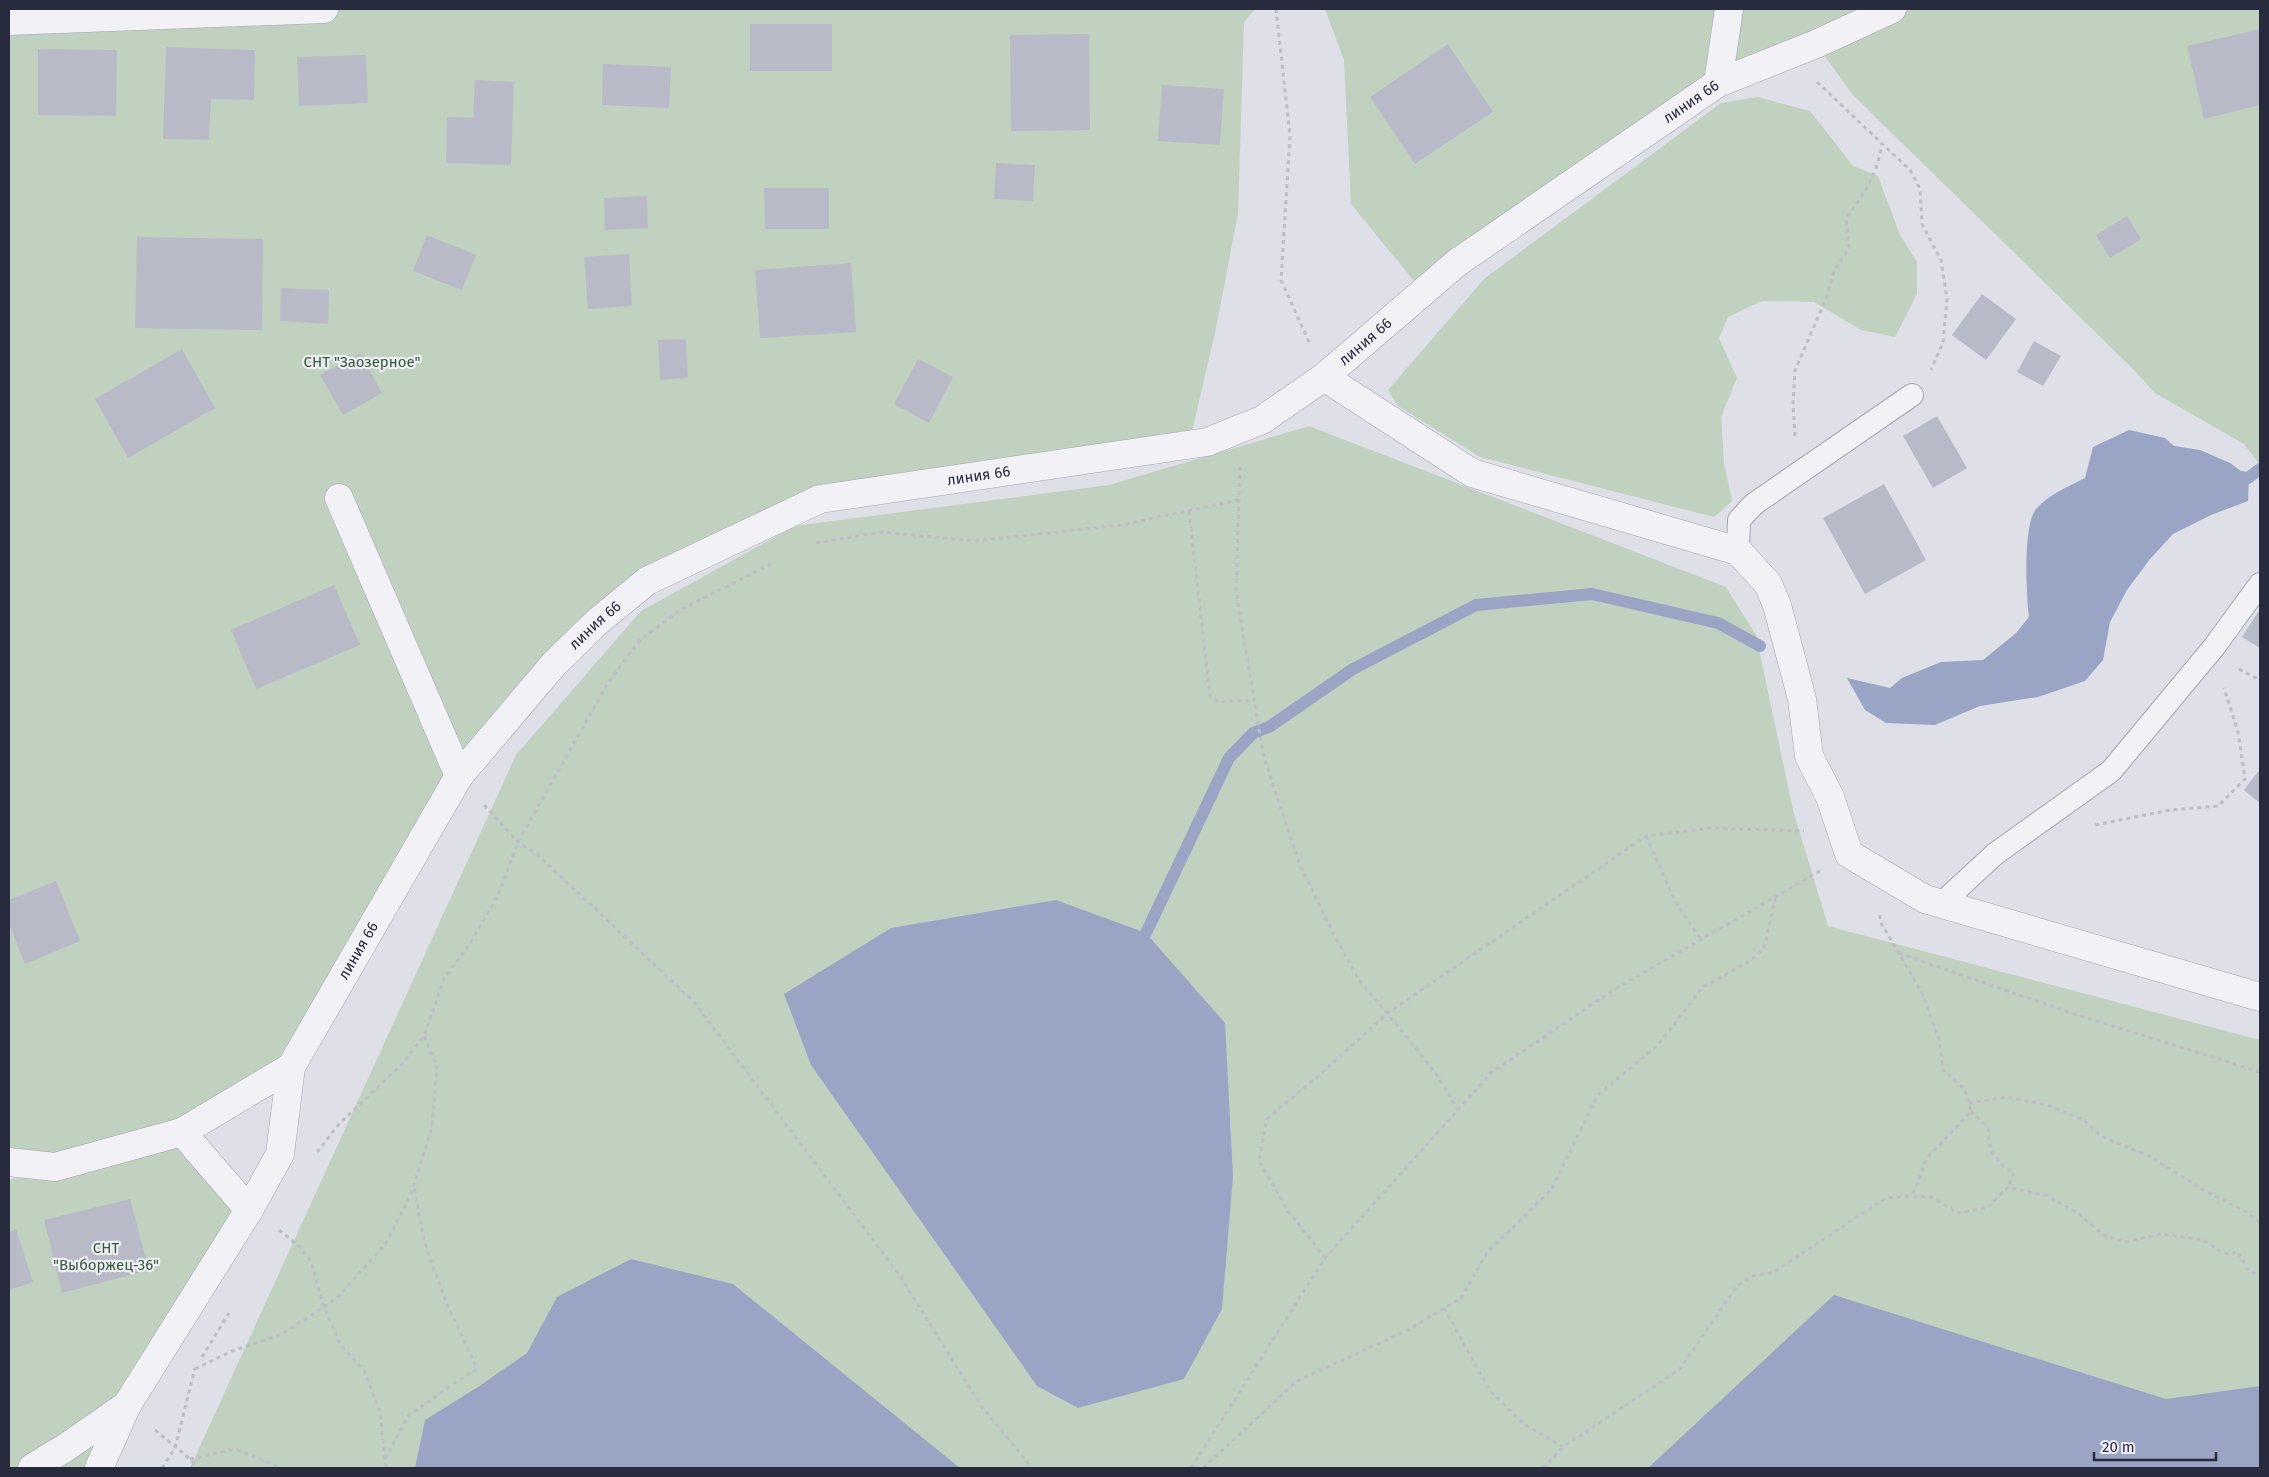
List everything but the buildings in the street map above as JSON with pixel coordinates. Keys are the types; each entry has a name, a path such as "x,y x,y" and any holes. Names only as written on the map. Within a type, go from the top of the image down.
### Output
{"street":[{"path":"9,21 324,9"},
{"path":"1718,83 1729,9"},
{"name":"линия 66","path":"250,1210 280,1154 291,1067 458,776 554,664 597,622 647,581 820,499 1207,442 1262,420 1324,377 1458,262 1718,83 1892,9"},
{"path":"1324,377 1472,473 1738,551 1768,584 1777,605 1802,699 1809,756 1830,797 1845,843 1879,872 1925,899 2260,997"},
{"path":"339,498 458,776"},
{"path":"9,1162 55,1167 182,1132 291,1067"},
{"path":"99,1468 126,1405 250,1210 182,1132"},
{"path":"32,1468 65,1448 126,1405"}],"lane":[{"path":"1738,551 1739,520 1754,504 1912,395"},
{"path":"1942,904 1995,854 2111,771 2209,653 2260,584"}],"path":[{"path":"1276,9 1290,136 1281,280 1324,377"},
{"path":"1790,54 1827,93 1910,170 1920,189 1922,224 1941,260 1947,299 1943,342 1932,369 1912,395"},
{"path":"1792,478 1795,436 1795,370 1826,299 1834,271 1849,248 1846,218 1864,194 1879,165 1882,144"},
{"path":"1242,428 1236,590 1263,753 1300,864 1332,931 1359,980 1388,1013 1436,1074 1458,1110"},
{"path":"810,543 881,532 974,541 1121,525 1238,500"},
{"path":"1189,511 1210,696 1218,702 1255,700"},
{"path":"311,1160 339,1124 403,1064 424,1036 444,979 470,945 498,896 518,842 608,683 639,642 682,609 764,569 780,559"},
{"path":"2090,826 2170,810 2218,806 2245,778 2238,732 2228,695 2209,653"},
{"path":"458,776 518,842 538,855 694,1002 900,1276 981,1406 1032,1468"},
{"path":"1325,1258 1288,1211 1259,1161 1267,1119 1388,1013 1646,836 1712,828 1845,843"},
{"path":"1646,836 1677,905 1701,940"},
{"path":"1191,1468 1325,1258 1492,1072 1615,989 1776,896 1845,843"},
{"path":"1543,1468 1563,1447 1680,1369 1737,1286 1752,1276 1774,1272 1886,1198 1931,1197 1960,1213 1988,1207 2008,1187 2014,1173 2003,1166 1990,1150 1988,1128 1971,1111 1965,1090 1942,1070 1939,1040 1922,993 1880,921 1879,872"},
{"path":"1203,1468 1297,1381 1408,1330 1461,1298 1487,1253 1551,1190 1598,1095 1658,1045 1703,986 1750,961 1764,948 1776,896"},
{"path":"1899,953 2068,1012 2260,1072"},
{"path":"194,1369 232,1351 282,1334 324,1307 340,1296 386,1243 414,1186 432,1127 437,1067 424,1036"},
{"path":"1969,1103 2007,1097 2047,1105 2084,1120 2101,1136 2151,1156 2260,1222"},
{"path":"1912,1196 1927,1158 1971,1111"},
{"path":"385,1459 408,1416 477,1369 446,1302 424,1244 414,1186"},
{"path":"2008,1187 2047,1196 2078,1214 2103,1235 2124,1242 2162,1234 2203,1240 2223,1253 2232,1254 2237,1251 2249,1271 2260,1275"},
{"path":"250,1210 300,1246 311,1262 324,1307 340,1344 364,1370 380,1412 386,1468"},
{"path":"162,1468 174,1448 194,1369 224,1325 232,1308"},
{"path":"1444,1308 1490,1391 1524,1424 1563,1447"},
{"path":"126,1405 174,1448 190,1459 197,1468"},
{"path":"190,1459 235,1449 281,1468"}],"green space":[{"name":"СНТ \"Заозерное\"","path":"9,9 1255,9 1244,22 1238,214 1215,333 1189,444 820,499 647,581 459,776 291,1067 182,1132 9,1162"},
{"path":"1325,9 2260,9 2260,465 2244,444 2155,393 2134,370 1853,95 1816,44 1730,79 1423,292 1351,204 1344,60"},
{"path":"1758,97 1810,111 1853,166 1878,176 1900,235 1917,262 1917,294 1895,337 1861,330 1814,302 1762,301 1728,317 1719,338 1737,378 1721,417 1724,463 1732,501 1714,517 1480,457 1398,406 1388,390 1484,279 1721,103"},
{"path":"1309,426 1726,587 1756,635 1793,810 1828,926 2260,1040 2260,1468 190,1468 516,755 641,611 795,526 1109,485"},
{"name":"СНТ \"Выборжец-36\"","path":"188,1138 244,1220 102,1468 9,1468 9,1180"}],"water":[{"path":"2129,430 2165,438 2174,446 2200,450 2230,463 2249,477 2248,501 2211,515 2173,534 2150,559 2127,590 2110,622 2103,660 2085,681 2038,697 1980,706 1935,725 1886,723 1865,710 1847,678 1890,688 1902,678 1941,662 1983,660 2016,633 2029,617 2026,578 2027,545 2032,517 2036,509 2053,495 2085,478 2093,447"},
{"path":"1056,900 1146,933 1225,1023 1233,1176 1222,1309 1184,1379 1078,1408 1037,1386 811,1065 784,994 891,928"},
{"path":"631,1259 733,1284 960,1468 415,1468 425,1420 478,1387 527,1353 557,1297"},
{"path":"1834,1295 2166,1399 2260,1386 2260,1468 1648,1468"}],"waterway":[{"path":"2233,476 2248,478 2260,469"},
{"path":"1146,933 1229,758 1253,733 1269,727 1353,669 1476,605 1592,594 1718,623 1760,646"}]}
